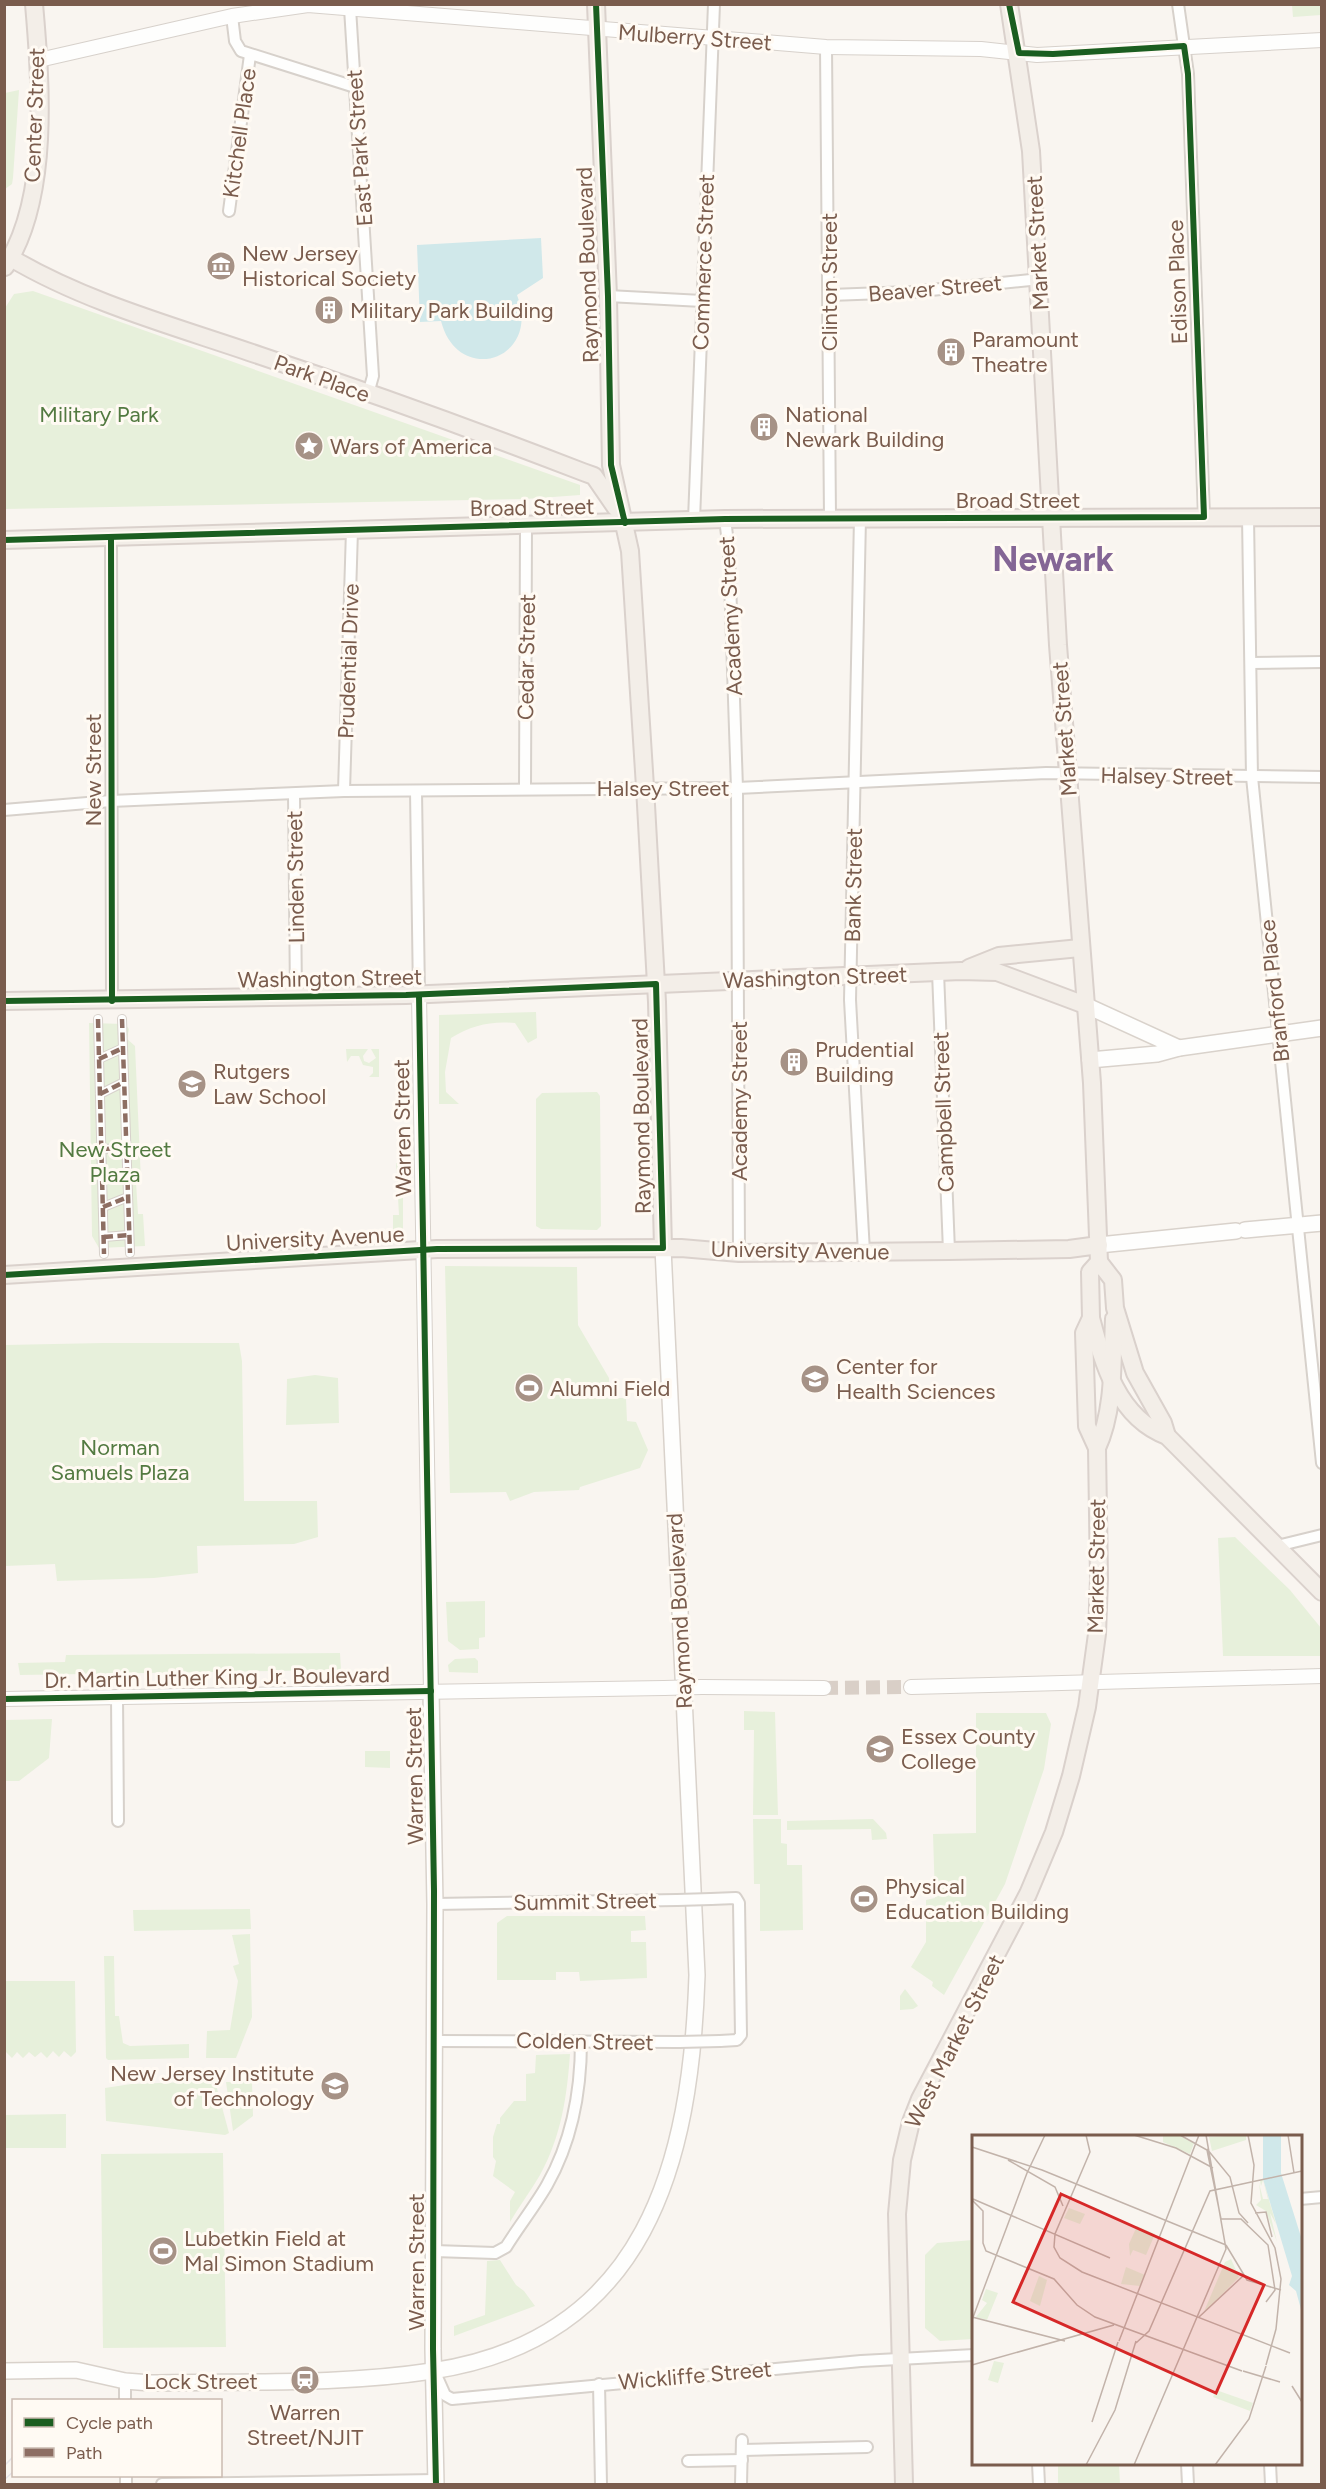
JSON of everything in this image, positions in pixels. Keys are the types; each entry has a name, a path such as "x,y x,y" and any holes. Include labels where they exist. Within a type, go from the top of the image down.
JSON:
{"main road":[{"name":"Center Street","path":"8,263 22,232 33,188 37,148 39,60 34,4"},
{"name":"Raymond Boulevard","path":"434,2371 499,2354 528,2342 571,2317 602,2290 625,2261 653,2211 671,2165 685,2109 695,2024 696,1920 674,1509 663,1248 656,984 630,551 611,465 608,296 596,4"},
{"name":"Market Street","path":"1010,4 1019,53 1031,151 1040,279 1050,518 1090,1060 1099,1253 1090,1272 1091,1318 1084,1333 1087,1426 1097,1448"},
{"name":"Park Place","path":"8,263 77,290 594,476 609,494 625,523"},
{"name":"Broad Street","path":"4,540 725,519 1322,517"},
{"path":"961,971 999,956 1080,948"},
{"name":"Washington Street","path":"4,1001 419,995 961,971 997,972 1085,1005 1179,1047"},
{"path":"1090,1060 1157,1054 1179,1047 1322,1028"},
{"name":"University Avenue","path":"4,1275 421,1250 663,1248 739,1252 1069,1249 1099,1253 1240,1230 1322,1223"},
{"path":"1099,1253 1113,1280 1115,1308 1135,1373 1163,1423 1167,1436"},
{"name":"Market Street","path":"1090,1684 1099,1598 1097,1448 1104,1431 1111,1380 1115,1308"},
{"path":"1091,1318 1111,1380 1125,1404 1150,1430 1167,1436 1322,1592"},
{"name":"West Market Street","path":"904,2484 897,2214 900,2174 907,2134 920,2099 1019,1913 1044,1856 1071,1776 1090,1684"},
{"name":"Warren Street","path":"431,1691 435,1904 434,2371 436,2482"},
{"name":"Lock Street","path":"4,2371 76,2370 125,2381 309,2380 434,2371"}],"street":[{"name":"Commerce Street","path":"694,520 714,4"},
{"name":"Edison Place","path":"1178,4 1188,74 1204,517"},
{"name":"Mulberry Street","path":"39,60 232,16 308,5 826,47 981,48 1019,53 1053,54 1322,40"},
{"name":"East Park Street","path":"350,8 374,376 368,394"},
{"name":"Kitchell Place","path":"232,16 236,45 250,55 355,87"},
{"name":"Clinton Street","path":"826,47 830,295 830,518"},
{"name":"Kitchell Place","path":"229,211 250,55"},
{"name":"Beaver Street","path":"830,295 911,292 1040,279"},
{"path":"608,296 702,301"},
{"name":"Branford Place","path":"1248,517 1252,777 1322,1463"},
{"name":"Bank Street","path":"860,518 851,977 864,1251"},
{"name":"Academy Street","path":"725,519 729,551 737,788 739,1252"},
{"name":"Cedar Street","path":"525,789 526,526"},
{"name":"Prudential Drive","path":"344,791 352,530"},
{"name":"New Street","path":"111,538 112,1001"},
{"path":"1251,663 1322,662"},
{"name":"Halsey Street","path":"4,810 111,801 344,791 737,788 1068,774 1322,777"},
{"name":"Warren Street","path":"416,791 421,1250 431,1691"},
{"name":"Linden Street","path":"294,794 296,997"},
{"name":"Campbell Street","path":"938,972 949,1251"},
{"path":"98,1019 104,1254"},
{"path":"122,1019 130,1253"},
{"path":"99,1059 123,1048"},
{"path":"100,1094 124,1082"},
{"path":"102,1149 126,1148"},
{"path":"103,1207 128,1197"},
{"path":"104,1236 129,1235"},
{"path":"1309,1342 1322,1341"},
{"path":"1277,1546 1322,1535"},
{"path":"911,1687 1322,1676"},
{"name":"Dr. Martin Luther King Jr. Boulevard","path":"4,1699 702,1687 824,1688"},
{"path":"117,1696 118,1821"},
{"name":"Summit Street","path":"435,1904 736,1898 739,1903 741,2014 741,2035 737,2040"},
{"name":"Colden Street","path":"434,2041 679,2042 737,2040"},
{"path":"434,2251 495,2253 506,2247 548,2183 565,2144 577,2100 581,2041"},
{"path":"1302,2199 1322,2198"},
{"name":"Wickliffe Street","path":"434,2371 445,2396 452,2399 599,2384 972,2355"},
{"path":"125,2381 125,2399"},
{"path":"599,2384 601,2484"},
{"path":"687,2461 742,2450 867,2447"},
{"path":"741,2484 742,2450"},
{"path":"1038,2465 1039,2484"},
{"path":"1186,2465 1188,2484"},
{"path":"1270,2465 1271,2484"},
{"path":"162,2484 436,2482"}],"green space":[{"path":"1292,5 1321,5 1321,15 1293,17"},
{"path":"19,90 13,178 12,184 5,189 5,93"},
{"name":"Military Park","path":"33,291 580,485 580,495 526,499 5,509 5,308 14,294"},
{"path":"536,1012 537,1038 528,1043 515,1023 482,1025 451,1038 445,1072 446,1092 459,1104 439,1104 439,1015"},
{"name":"New Street Plaza","path":"89,1023 125,1024 129,1029 127,1039 135,1046 141,1181 136,1182 138,1214 143,1214 145,1246 99,1248 92,1236"},
{"path":"346,1049 368,1049 363,1056 364,1061 369,1063 376,1058 371,1049 379,1049 379,1077 369,1077 373,1073 373,1067 363,1065 359,1056 351,1056 347,1062"},
{"path":"597,1092 600,1096 601,1226 597,1230 541,1229 536,1226 536,1099 542,1093"},
{"path":"396,1163 403,1163 403,1230 393,1233 393,1215 399,1215"},
{"name":"Alumni Field","path":"445,1266 577,1267 578,1325 609,1378 610,1398 626,1398 627,1421 636,1422 648,1450 640,1468 580,1487 579,1490 534,1492 510,1501 506,1492 450,1493"},
{"name":"Norman Samuels Plaza","path":"239,1343 242,1361 244,1501 317,1501 318,1537 294,1544 197,1546 198,1573 154,1578 57,1581 55,1564 5,1566 5,1345"},
{"path":"315,1375 338,1378 339,1423 286,1425 287,1379"},
{"path":"1235,1537 1290,1590 1321,1628 1321,1656 1223,1656 1218,1538"},
{"path":"485,1601 485,1637 479,1638 479,1649 460,1650 448,1641 446,1602"},
{"path":"340,1653 341,1670 20,1675 18,1663 65,1662 66,1655"},
{"path":"475,1658 478,1661 478,1673 449,1672 448,1665 455,1659"},
{"path":"744,1711 775,1712 778,1815 753,1815 754,1730 744,1730"},
{"path":"976,1713 1046,1713 1051,1724 1044,1769 1005,1884 944,1995 932,1986 933,1982 911,1967 926,1942 926,1900 935,1898 933,1834 976,1833"},
{"path":"52,1719 49,1758 19,1781 5,1781 5,1720"},
{"path":"365,1751 390,1751 390,1768 365,1767"},
{"path":"753,1819 781,1819 781,1843 787,1844 787,1865 802,1865 803,1930 760,1931 760,1884 754,1884"},
{"path":"873,1819 886,1833 887,1839 872,1840 871,1829 787,1830 787,1821"},
{"path":"250,1909 251,1929 134,1931 133,1910"},
{"path":"507,1916 645,1916 646,1930 631,1931 631,1942 646,1942 647,1978 580,1981 579,1972 556,1972 556,1980 497,1980 497,1923"},
{"path":"250,1934 252,2017 236,2058 206,2058 207,2031 230,2030 238,1981 233,1966 239,1964 232,1935"},
{"path":"104,1956 114,1956 115,2016 119,2016 123,2043 130,2046 189,2044 189,2058 108,2060 106,2058"},
{"path":"5,1981 75,1981 76,2052 71,2057 64,2051 59,2057 53,2051 47,2058 41,2052 35,2057 29,2052 23,2058 17,2052 12,2058 5,2051"},
{"path":"905,1989 918,2006 913,2009 900,2010 900,1996"},
{"path":"570,2054 565,2101 553,2146 540,2175 510,2222 510,2201 515,2192 493,2176 496,2161 493,2157 493,2137 497,2124 500,2124 500,2118 514,2101 526,2101 526,2074 535,2073 536,2055"},
{"path":"215,2081 229,2133 225,2135 106,2121 105,2088 131,2084"},
{"path":"226,2082 252,2082 253,2116 233,2131"},
{"path":"66,2114 66,2148 5,2148 5,2115"},
{"name":"Lubetkin Field at Mal Simon Stadium","path":"223,2153 226,2347 103,2348 101,2154"},
{"path":"972,2240 972,2339 940,2341 925,2328 925,2255 937,2243"},
{"path":"500,2260 516,2285 524,2291 535,2306 454,2336 454,2326 485,2315 487,2261"},
{"path":"1058,2465 1119,2465 1120,2484 1058,2484"}],"water":[{"path":"541,238 543,278 517,295 522,317 518,336 508,349 495,357 479,359 464,354 450,341 441,321 420,322 417,245"}],"tunnel":[{"path":"824,1688 911,1687"}],"tram line":[{"path":"4,2466 12,2458"},
{"path":"4,2480 12,2473"}],"marked path":[{"path":"98,1019 104,1254"},
{"path":"122,1019 130,1253"},
{"path":"99,1059 123,1048"},
{"path":"100,1094 124,1082"},
{"path":"102,1149 126,1148"},
{"path":"103,1207 128,1197"},
{"path":"104,1237 129,1235"}],"cycle path":[{"path":"596,4 608,296 611,465 625,523"},
{"path":"4,540 725,519 1204,517 1188,74 1184,46 1053,54 1019,53 1009,4"},
{"path":"111,538 112,1001"},
{"path":"4,1001 406,995 656,984 663,1248 437,1249 4,1275"},
{"path":"419,995 434,1891 433,2349 436,2484"},
{"path":"4,1699 431,1691"}],"place":[{"name":"New Jersey Historical Society","path":"221,266"},
{"name":"Military Park Building","path":"329,310"},
{"name":"Paramount Theatre","path":"951,352"},
{"name":"National Newark Building","path":"764,427"},
{"name":"Wars of America","path":"309,446"},
{"name":"Prudential Building","path":"794,1062"},
{"name":"Rutgers Law School","path":"192,1084"},
{"name":"Center for Health Sciences","path":"815,1379"},
{"name":"Alumni Field","path":"529,1388"},
{"name":"Essex County College","path":"880,1749"},
{"name":"Physical Education Building","path":"864,1899"},
{"name":"New Jersey Institute of Technology","path":"335,2086"},
{"name":"Lubetkin Field at Mal Simon Stadium","path":"163,2251"},
{"name":"Warren Street/NJIT","path":"305,2380"}],"district":[{"name":"Newark","path":"1053,559"}]}
